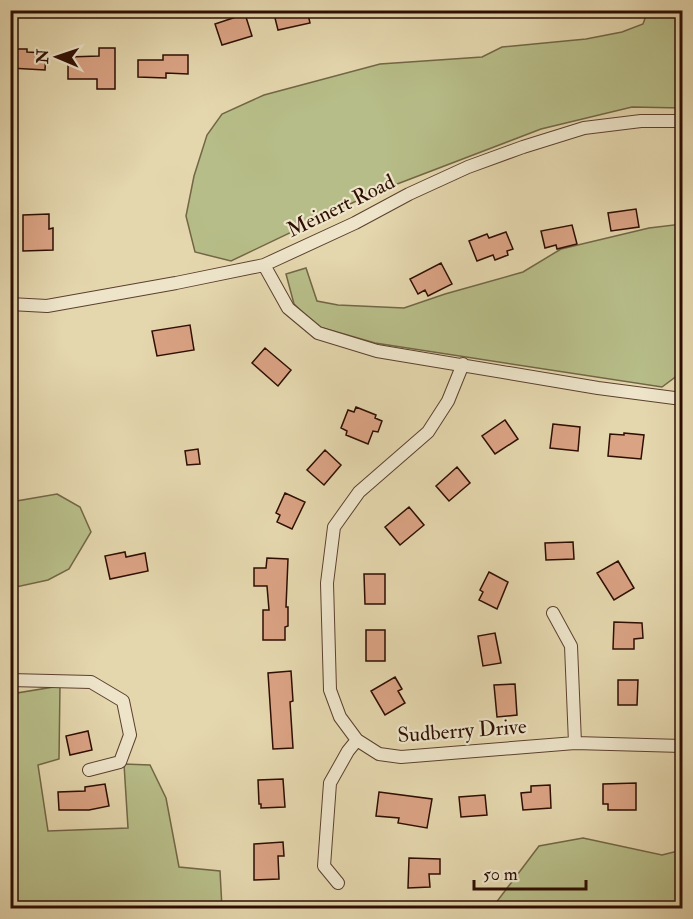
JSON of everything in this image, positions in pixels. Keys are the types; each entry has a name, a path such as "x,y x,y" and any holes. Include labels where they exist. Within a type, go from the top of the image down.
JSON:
{"street":[{"name":"Meinert Road","path":"10,304 47,306 264,265 468,167 523,147 584,128 641,121 682,121"},
{"path":"264,265 288,308 318,333 377,351 598,388 682,399"},
{"name":"Sudberry Drive","path":"463,364 448,400 428,432 359,492 334,527 327,583 330,690 340,717 357,740 379,754 400,757 575,743 682,746"},
{"path":"553,613 571,646 575,743"},
{"path":"10,680 91,682 123,701 130,735 120,762 89,770"},
{"path":"338,883 324,866 330,783 357,740"}],"green space":[{"path":"648,10 682,11 682,108 632,107 541,129 371,194 231,261 195,252 186,216 194,176 207,135 222,114 264,95 380,64 482,57 502,47 586,39 622,32 643,24"},
{"path":"682,224 682,372 662,387 375,343 316,326 294,304 286,274 306,268 317,301 338,305 404,308 523,272 561,249 649,228"},
{"path":"57,494 80,507 91,532 69,569 48,580 11,588 11,502"},
{"path":"60,686 59,759 38,765 48,831 128,828 124,764 150,765 166,798 179,867 220,871 222,908 11,908 11,694"},
{"path":"583,838 662,855 682,850 682,908 492,908 539,846"}],"building":[{"path":"273,10 307,10 310,23 278,30"},
{"path":"245,14 252,36 222,45 215,24"},
{"path":"99,48 115,48 115,89 97,89 97,79 68,79 68,57 99,56"},
{"path":"10,49 27,49 27,52 46,53 45,70 10,68"},
{"path":"163,55 188,55 188,74 166,73 166,78 138,77 138,60 163,60"},
{"path":"636,209 639,227 611,231 608,213"},
{"path":"49,214 49,229 53,228 53,250 23,251 23,215"},
{"path":"572,225 577,244 557,249 556,245 545,248 541,231"},
{"path":"506,232 513,249 507,251 508,255 495,260 493,255 477,261 469,241 487,234 489,238"},
{"path":"441,263 452,284 428,296 425,290 418,294 410,279"},
{"path":"190,325 194,350 157,356 152,331"},
{"path":"265,348 291,370 278,386 252,363"},
{"path":"356,407 376,415 375,418 382,421 378,432 373,431 368,444 346,435 347,431 341,428 348,410 354,412"},
{"path":"505,420 518,439 495,454 482,436"},
{"path":"553,424 580,427 578,451 550,448"},
{"path":"624,433 644,435 641,459 608,456 610,434 624,435"},
{"path":"198,449 200,464 187,465 185,451"},
{"path":"325,450 341,465 324,485 307,470"},
{"path":"457,467 470,483 449,501 436,486"},
{"path":"285,493 305,502 292,529 277,522 280,515 276,513"},
{"path":"409,507 424,525 400,545 385,527"},
{"path":"573,542 574,559 546,560 545,543"},
{"path":"125,552 126,557 145,553 148,571 110,579 105,556"},
{"path":"267,558 288,559 286,607 288,607 288,626 285,627 285,640 263,640 263,610 269,610 267,586 254,586 254,568 266,568"},
{"path":"618,561 634,588 614,600 597,573"},
{"path":"489,572 508,582 497,609 479,600 483,592 480,590"},
{"path":"364,574 385,574 385,604 365,604"},
{"path":"614,622 642,623 643,638 634,639 634,649 613,649"},
{"path":"366,630 385,630 385,661 366,661"},
{"path":"495,633 501,663 483,666 478,636"},
{"path":"291,671 293,701 290,702 293,748 273,749 268,673"},
{"path":"395,677 402,689 398,691 405,703 385,715 371,691"},
{"path":"618,680 638,680 637,705 618,705"},
{"path":"515,684 517,715 497,717 494,685"},
{"path":"88,731 92,750 70,755 66,736"},
{"path":"283,779 285,807 261,808 258,780"},
{"path":"636,783 636,810 608,810 608,804 603,804 603,784"},
{"path":"105,784 109,806 89,810 59,810 58,792 85,791 85,787"},
{"path":"550,785 551,808 523,810 521,793 531,792 531,786"},
{"path":"379,792 432,799 427,828 398,823 399,818 376,816"},
{"path":"485,795 487,815 461,817 459,797"},
{"path":"283,842 284,856 278,856 279,879 254,880 254,844"},
{"path":"409,858 440,859 440,874 429,874 430,887 408,888"}]}
